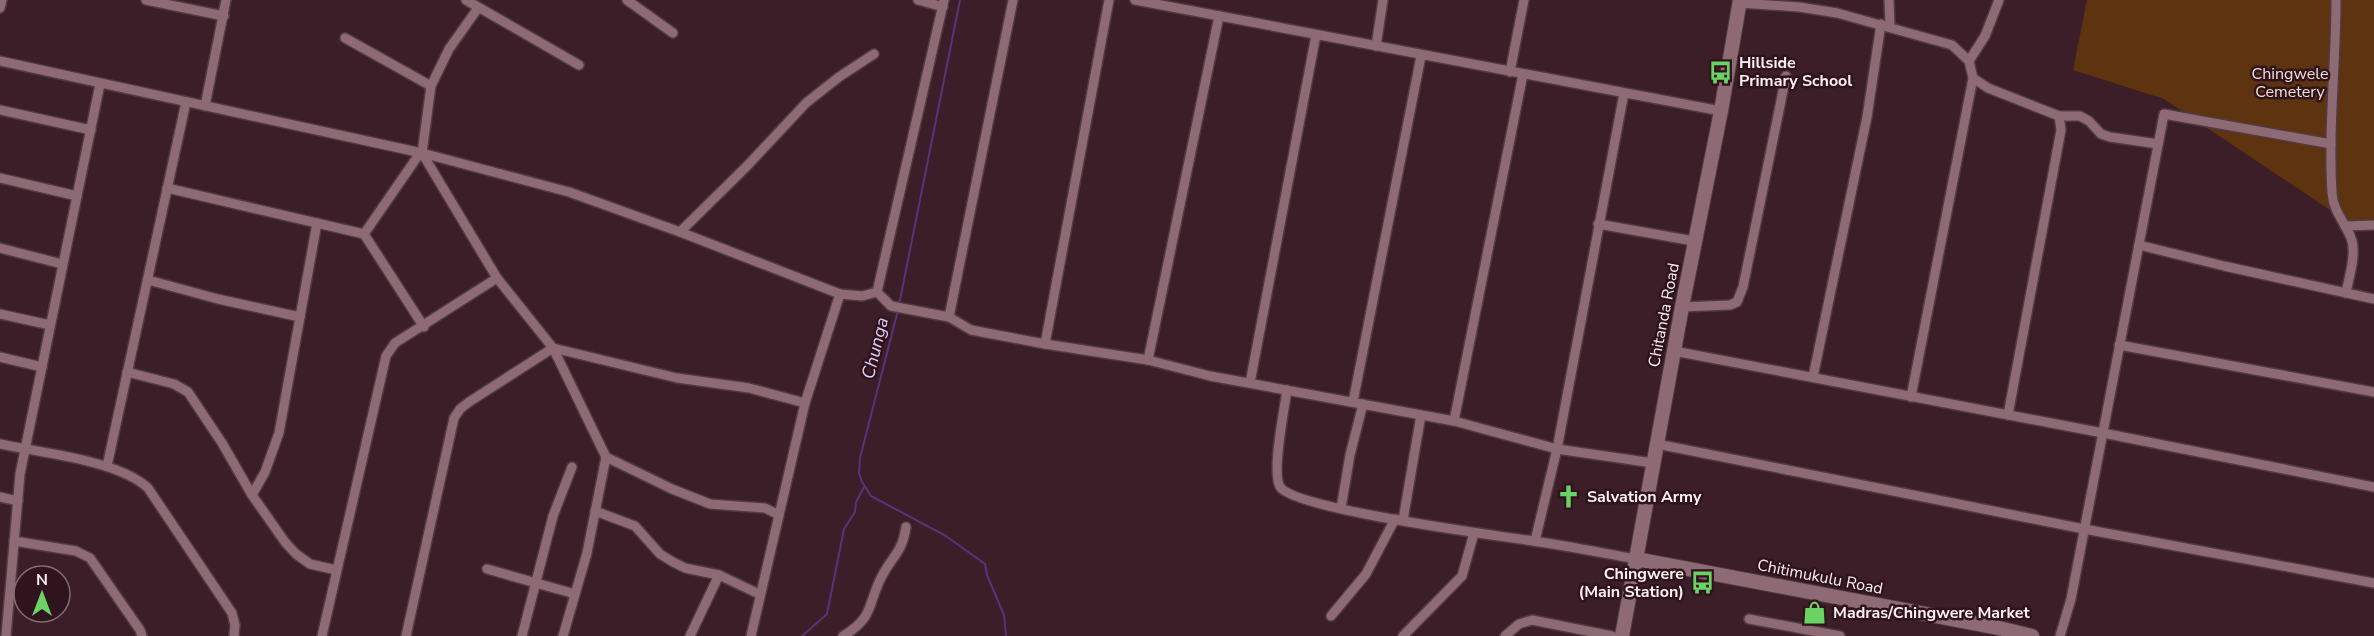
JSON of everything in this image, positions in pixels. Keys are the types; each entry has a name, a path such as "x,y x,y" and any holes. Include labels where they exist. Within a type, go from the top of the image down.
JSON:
{"street":[{"path":"0,8 2,0"},
{"path":"146,0 224,16"},
{"path":"205,106 226,0"},
{"path":"466,0 579,65"},
{"path":"627,0 674,33"},
{"path":"877,292 943,4 918,0"},
{"path":"949,317 1013,0"},
{"path":"1045,344 1109,0"},
{"path":"1135,0 1176,4 1219,16 1421,56 1721,111"},
{"path":"1376,46 1383,0"},
{"path":"1509,72 1524,0"},
{"path":"1813,377 1889,0"},
{"path":"1968,61 1985,36 1999,0"},
{"path":"2336,0 2331,144 2334,205 2353,240 2346,293"},
{"path":"1739,2 1799,7 1885,25 1952,45 1968,61 1974,78 1911,397"},
{"name":"Chitanda Road","path":"1622,636 1694,242 1721,111 1739,2"},
{"path":"364,234 421,153 431,86 449,49 478,8"},
{"path":"1149,360 1219,16"},
{"path":"1250,383 1316,35"},
{"path":"345,38 431,86"},
{"path":"680,231 747,166 806,103 839,77 874,54"},
{"path":"1353,402 1421,56"},
{"path":"0,61 421,153 569,192 680,231 840,294 862,296 877,292"},
{"path":"1454,421 1523,74"},
{"path":"1682,307 1730,305 1737,302 1748,265 1786,76"},
{"path":"1974,78 1988,88 2059,116 2080,116 2089,121 2101,134 2158,144"},
{"path":"6,636 24,449 100,84"},
{"path":"1535,541 1557,449 1624,93"},
{"path":"107,466 186,102"},
{"path":"0,110 91,130"},
{"path":"2061,636 2103,433 2164,114 2331,144"},
{"path":"2008,415 2061,130 2059,116"},
{"path":"421,153 497,278 553,348 606,457 587,553 562,636"},
{"path":"0,178 77,196"},
{"path":"167,188 364,234 424,327"},
{"path":"252,495 265,472 279,433 317,223"},
{"path":"1598,224 1694,242"},
{"path":"2345,226 2374,225"},
{"path":"2139,245 2374,299"},
{"path":"0,248 62,264"},
{"path":"322,636 386,356 395,343 424,327 497,278"},
{"path":"148,279 218,299 300,317"},
{"path":"877,292 891,306 949,317 971,330 1149,360 1210,376 1454,421 1557,449 1653,463"},
{"path":"751,636 759,594 806,404 840,294"},
{"path":"0,314 50,325"},
{"path":"2120,345 2374,392"},
{"path":"406,636 454,418 460,409 553,348 677,378 749,388 806,404"},
{"path":"1674,351 2374,487"},
{"path":"0,357 42,367"},
{"path":"127,372 174,384 188,392 222,443 252,495 296,554 310,564 336,570"},
{"path":"1287,390 1277,478 1279,486 1287,492 1311,502 1399,520 1636,559"},
{"path":"1341,508 1350,455 1363,404"},
{"path":"1331,616 1366,574 1399,520 1421,415"},
{"path":"0,444 107,466 133,476 148,488 232,613 236,625 234,636"},
{"path":"1657,444 2084,529 2374,583"},
{"path":"606,457 672,489 710,504 765,508 779,514"},
{"path":"522,636 556,508 572,466"},
{"path":"0,497 18,501"},
{"path":"595,511 635,526 660,554 685,568 719,575 759,594"},
{"path":"843,636 863,622 882,576 903,544 906,526"},
{"path":"1403,636 1462,576 1474,533"},
{"path":"14,541 76,551 90,558 142,636"},
{"name":"Chitimukulu Road","path":"1636,559 1998,632 2032,636"},
{"path":"487,569 575,594"},
{"path":"690,636 719,575"},
{"path":"0,584 10,586"},
{"path":"1749,619 1840,636"},
{"path":"1506,636 1519,624 1532,620 1612,636"}],"green space":[{"name":"Chingwele Cemetery","path":"2087,0 2374,0 2374,221 2348,222 2164,99 2073,70"}],"waterway":[{"name":"Chunga","path":"899,305 960,0"},
{"name":"Chunga","path":"898,310 860,458 859,473 871,496 946,536 985,564 987,575 1004,615 1006,636"},
{"path":"802,636 827,614 844,529 855,512 856,502 864,487"}],"place":[{"name":"Hillside Primary School","path":"1721,72"},
{"name":"Salvation Army","path":"1569,497"},
{"name":"Chingwere (Main Station)","path":"1702,583"},
{"name":"Madras/Chingwere Market","path":"1815,613"}]}
